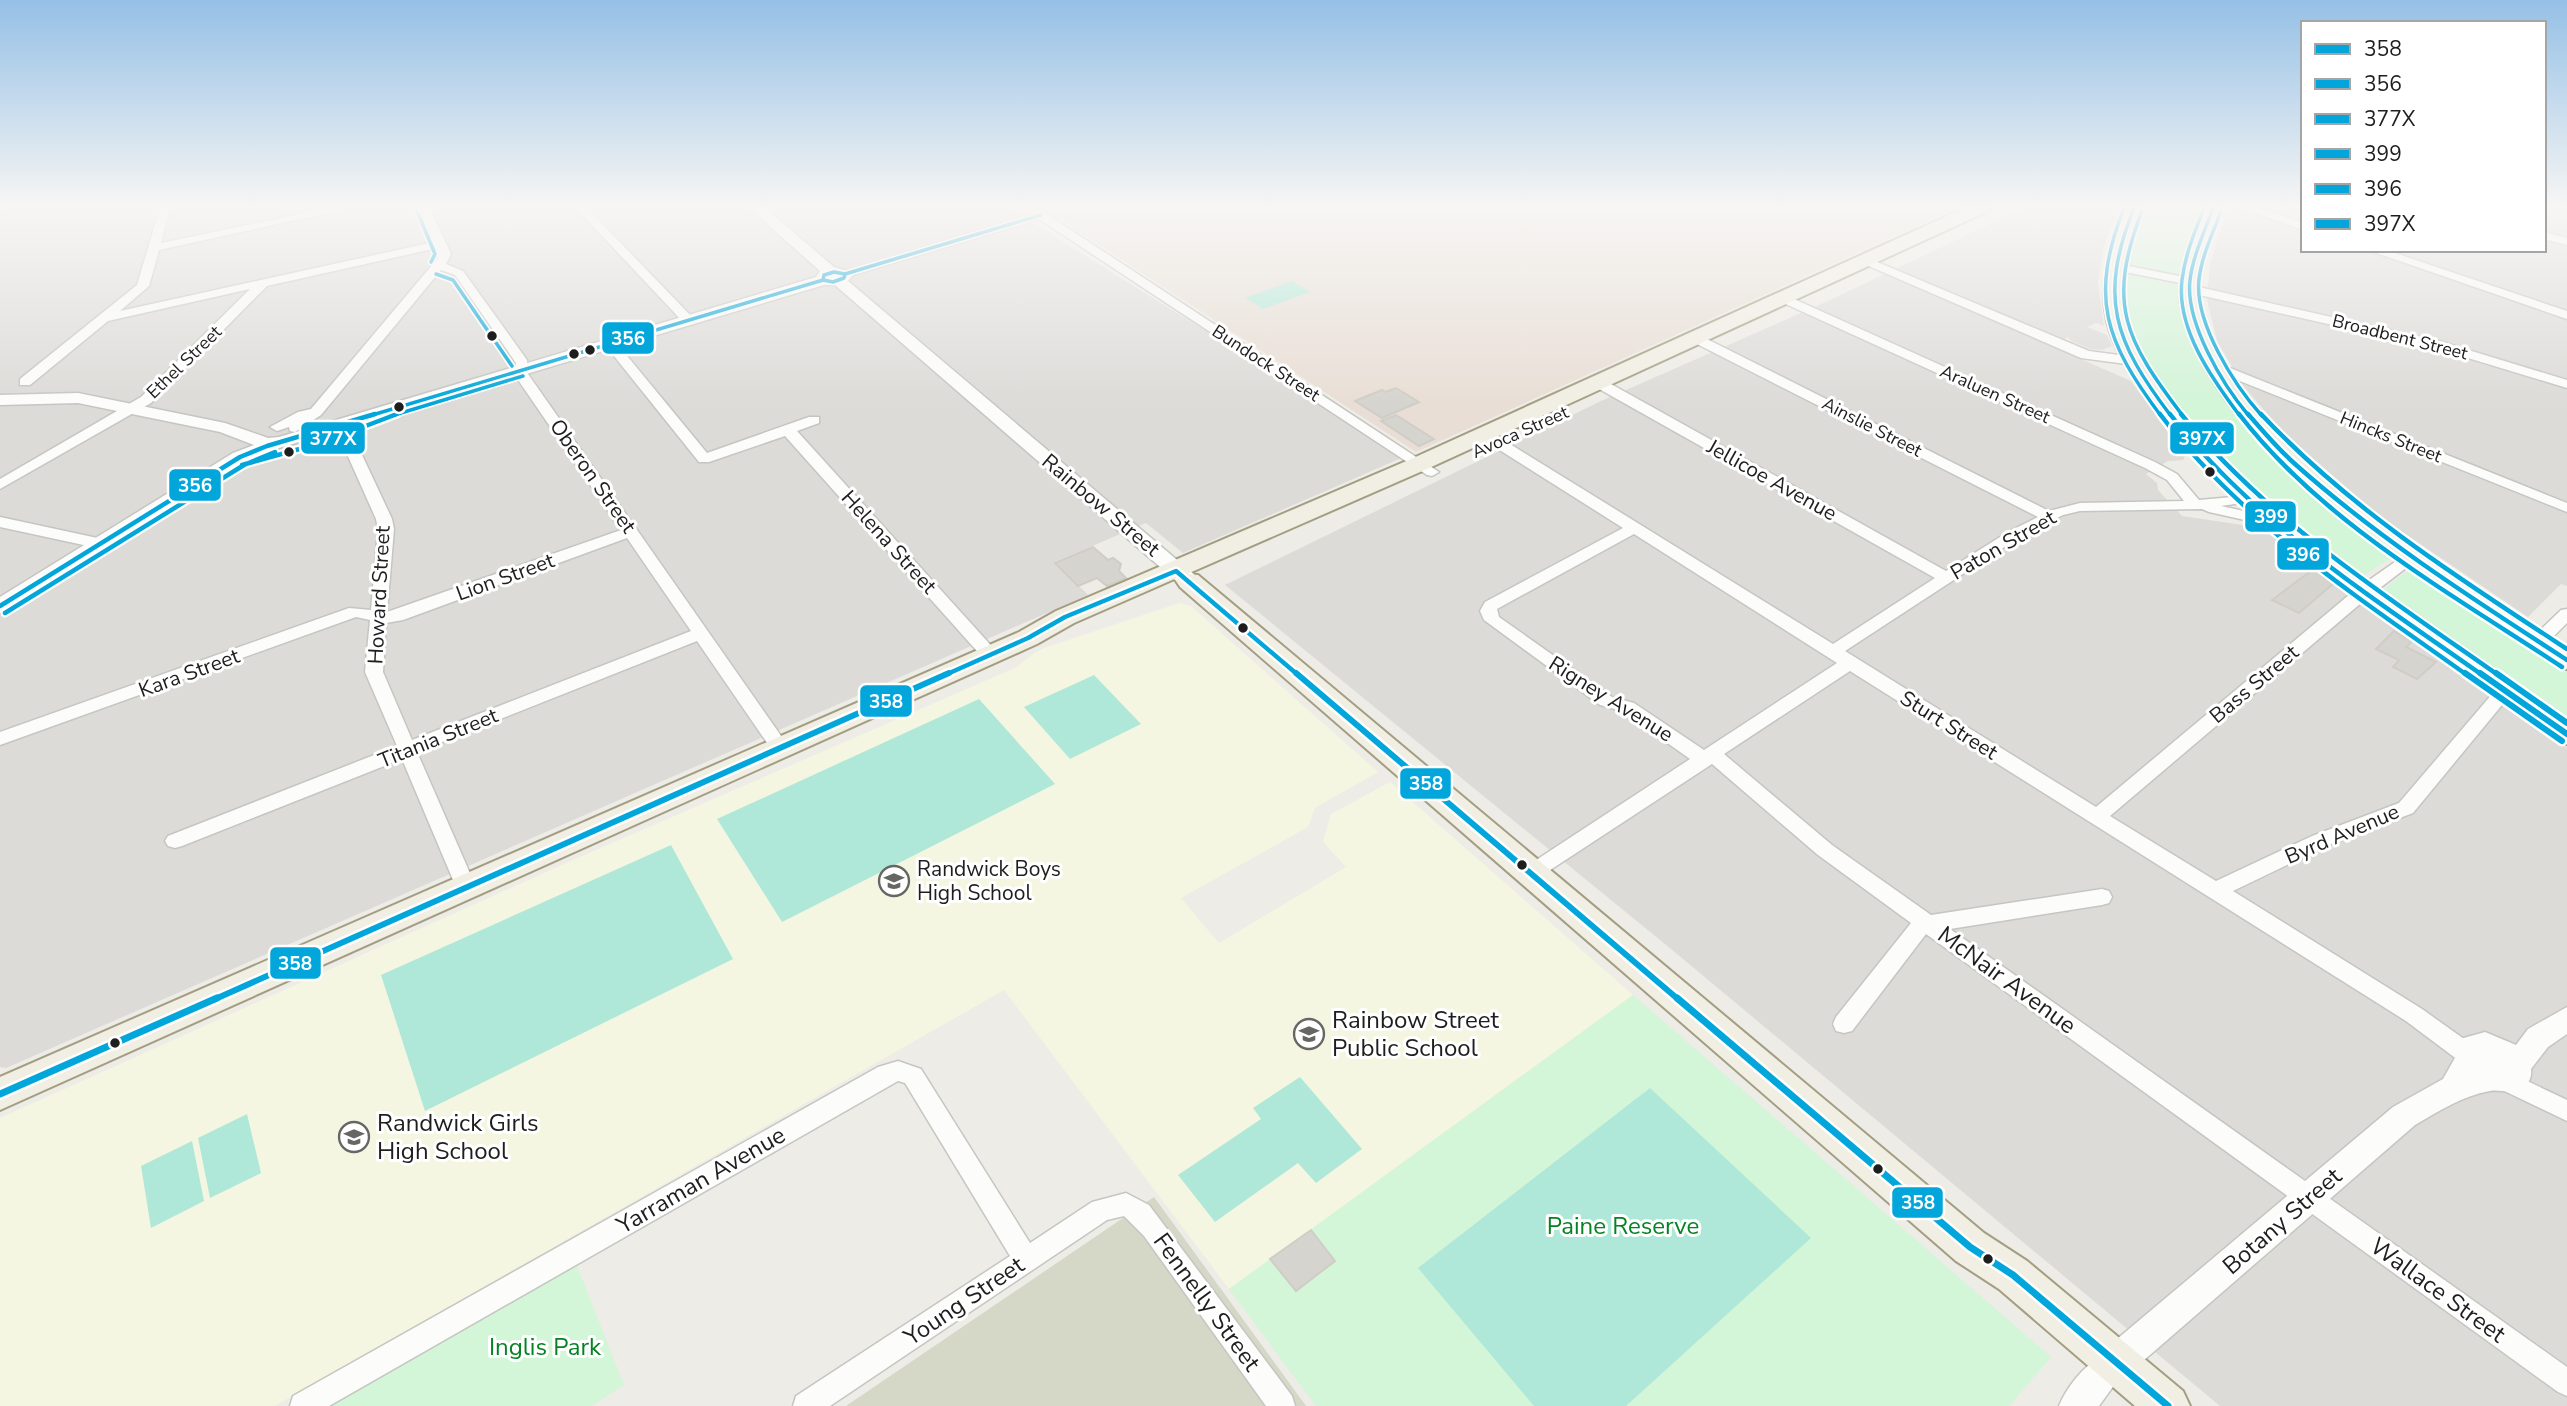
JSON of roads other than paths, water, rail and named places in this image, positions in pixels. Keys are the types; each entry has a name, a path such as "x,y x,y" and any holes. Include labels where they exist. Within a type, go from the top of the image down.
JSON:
{"main road":[{"name":"Avoca Street","path":"0,1094 1028,638 1157,596 1183,576 1851,274"},
{"path":"2114,274 2117,321 2134,361 2178,425 2276,522 2365,591 2567,734"},
{"path":"2194,274 2190,286 2195,321 2215,366 2242,406 2287,456 2350,510 2513,626 2567,660"},
{"name":"Rainbow Street","path":"1183,576 1970,1247 2004,1287 2168,1406"},
{"name":"Rainbow Street","path":"2111,1367 2144,1406"}],"street":[{"path":"25,382 144,286 147,274"},
{"path":"104,318 306,274"},
{"path":"0,606 277,434 326,400 433,274"},
{"name":"Oberon Street","path":"458,274 522,363 522,376 780,748"},
{"path":"644,274 688,320"},
{"name":"Rainbow Street","path":"830,274 1183,576"},
{"path":"0,400 78,398 225,428 277,434 341,421 844,274"},
{"name":"Bundock Street","path":"1131,274 1425,468"},
{"path":"1895,274 2086,355 2134,361"},
{"name":"Broadbent Street","path":"2140,274 2438,345 2567,384"},
{"path":"2444,274 2567,315"},
{"name":"Ethel Street","path":"0,485 133,408 164,385 263,283"},
{"name":"Araluen Street","path":"1790,301 2150,465 2172,477 2196,505"},
{"name":"Ainslie Street","path":"1702,341 2048,516"},
{"path":"610,343 704,458 814,420"},
{"name":"Hincks Street","path":"2215,366 2567,508"},
{"name":"Jellicoe Avenue","path":"1605,386 1947,578"},
{"name":"Howard Street","path":"326,400 341,421 386,529 374,672 410,750 466,887"},
{"name":"Helena Street","path":"788,430 990,655"},
{"name":"Sturt Street","path":"1491,438 2414,1015 2476,1051"},
{"name":"Paton Street","path":"1832,652 2048,516 2080,507 2196,505 2250,498"},
{"name":"Paton Street","path":"2196,505 2276,522"},
{"path":"0,522 102,544"},
{"name":"Rigney Avenue","path":"1634,528 1491,606 1488,611 1492,620 1606,701 1628,707 1708,757"},
{"name":"Lion Street","path":"378,616 397,616 632,531"},
{"name":"Bass Street","path":"2096,817 2365,591 2414,555"},
{"name":"Kara Street","path":"0,739 355,612 378,616"},
{"path":"2539,641 2567,614"},
{"name":"Titania Street","path":"175,841 702,634"},
{"path":"1531,873 1849,663"},
{"name":"Byrd Avenue","path":"2215,891 2319,841 2406,808 2505,690"},
{"name":"McNair Avenue","path":"1708,757 1825,850 2310,1197"},
{"path":"1844,1024 1917,929 1929,924 2102,897"},
{"path":"2508,1073 2538,1038 2567,1019"},
{"path":"2453,1088 2476,1051 2538,1038"},
{"path":"2476,1051 2479,1069 2508,1073 2567,1109"},
{"name":"Yarraman Avenue","path":"303,1406 886,1074 898,1071 913,1076 1026,1260"},
{"name":"Botany Street","path":"2076,1406 2111,1367 2404,1116 2453,1088 2508,1073"},
{"name":"Wallace Street","path":"2310,1197 2567,1383"},
{"name":"Young Street","path":"806,1406 1101,1210 1126,1204"},
{"name":"Fennelly Street","path":"1126,1204 1140,1213 1153,1228 1282,1406"}],"place":[{"name":"Randwick Boys High School","path":"894,881"},
{"name":"Rainbow Street Public School","path":"1309,1034"},
{"name":"Randwick Girls High School","path":"354,1137"}],"park label":[{"name":"Paine Reserve","path":"1623,1226"},
{"name":"Inglis Park","path":"545,1347"}]}
